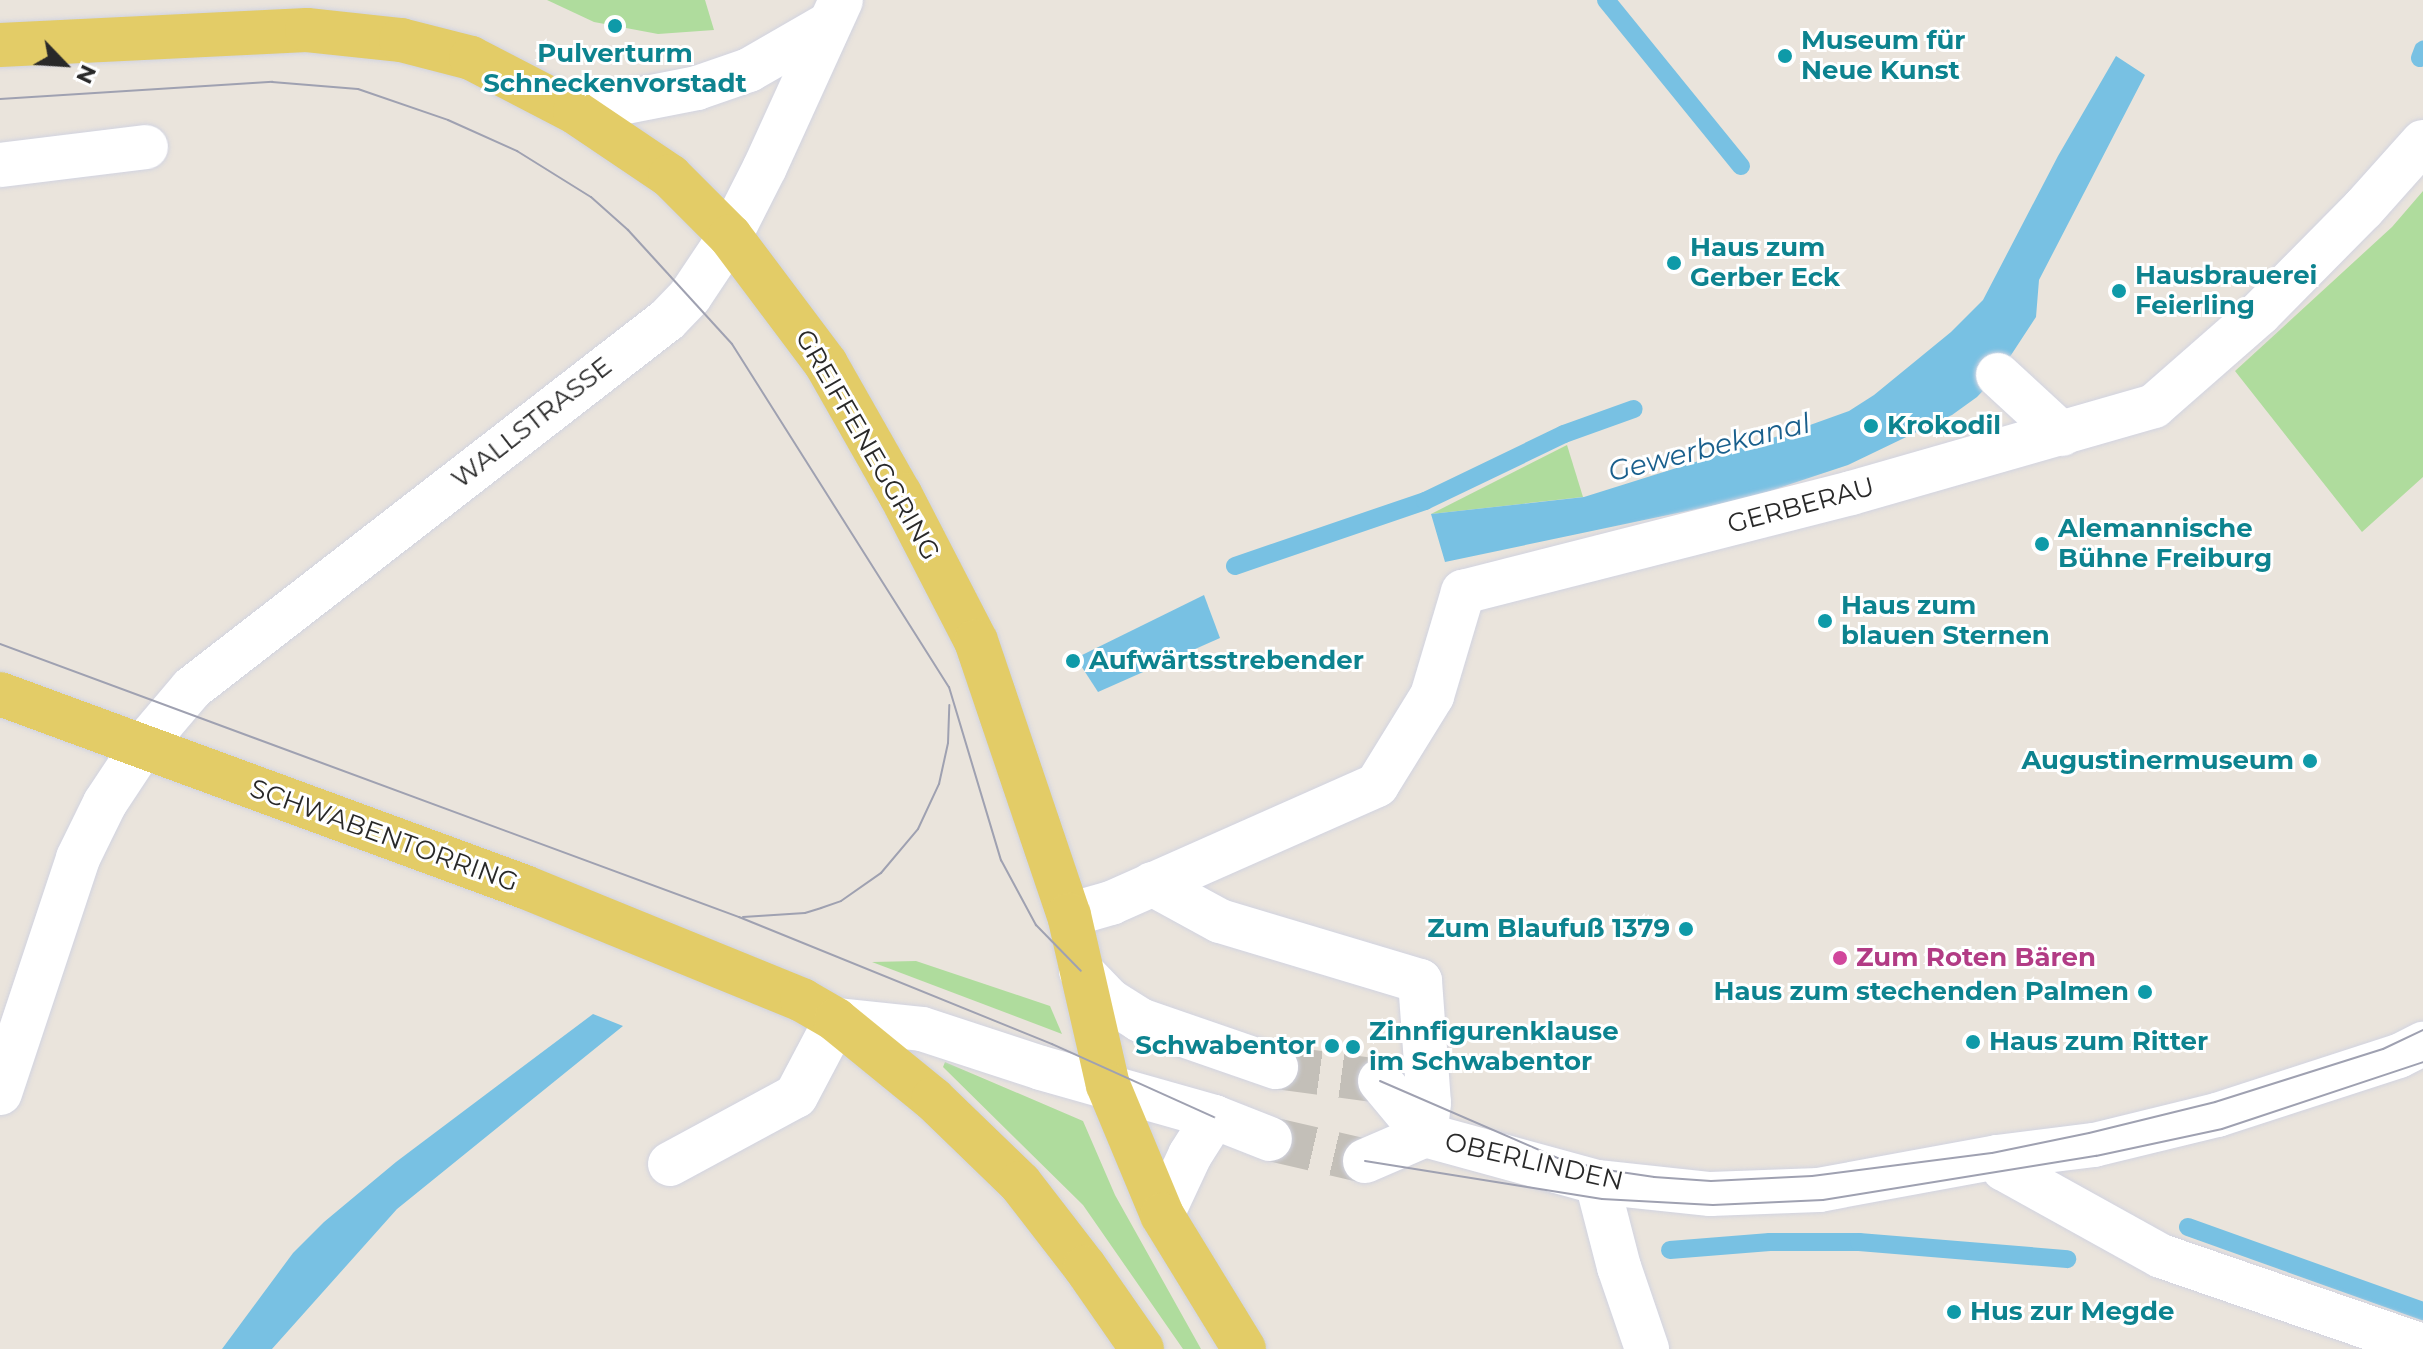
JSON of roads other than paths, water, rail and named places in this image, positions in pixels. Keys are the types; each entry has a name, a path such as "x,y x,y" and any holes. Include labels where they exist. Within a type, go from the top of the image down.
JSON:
{"main road":[{"name":"GREIFFENEGGRING","path":"0,45 307,30 401,40 471,58 575,112 670,176 730,236 826,364 900,494 976,641 1069,915 1108,1085 1162,1215 1244,1349"},
{"name":"SCHWABENTORRING","path":"0,694 525,887 766,984 836,1020 933,1099 1020,1183 1085,1267 1142,1349"}],"street":[{"name":"WALLSTRASSE","path":"575,112 697,88 749,70 835,12"},
{"name":"WALLSTRASSE","path":"0,1093 78,858 105,803 142,747 192,688 667,320 690,296 730,236 765,167 835,12"},
{"name":"GERBERAU","path":"1152,884 1377,785 1432,696 1463,592 1712,530 2154,406 2259,314 2363,209 2423,142"},
{"path":"0,165 146,147"},
{"path":"1998,375 2062,434"},
{"path":"1069,915 1111,903 1152,884 1220,921 1420,981 1429,1103 1425,1135 1365,1161"},
{"path":"1081,971 1110,1001 1140,1020 1276,1067"},
{"path":"670,1164 796,1096 836,1020 922,1029 1041,1068 1214,1117 1270,1139"},
{"name":"OBERLINDEN","path":"1380,1081 1425,1135 1597,1182 1710,1194 1819,1190 1997,1157 2094,1145 2217,1115 2399,1056 2423,1044"},
{"path":"1162,1215 1190,1155 1214,1117"},
{"path":"1997,1157 2004,1169 2161,1256 2423,1346"},
{"path":"1597,1182 1619,1267 1647,1349"}],"water":[{"path":"2116,56 2145,75 2039,280 2036,317 1998,375 1977,397 1952,415 1848,465 1749,498 1445,562 1431,514 1584,497 1785,434 1849,411 1874,395 1951,332 1983,300 2058,156"},
{"path":"1204,595 1220,638 1098,692 1076,658"},
{"path":"593,1014 623,1026 397,1209 272,1349 222,1349 293,1253 324,1222 396,1162"}],"waterway":[{"path":"1606,0 1741,166"},
{"path":"2420,58 2423,50"},
{"path":"1235,566 1425,501 1564,434 1634,409"},
{"path":"2188,1227 2423,1311"},
{"path":"1670,1250 1770,1242 1859,1242 2067,1259"}],"tunnel":[{"path":"1276,1067 1380,1081"},
{"path":"1270,1139 1365,1161"}],"tram line":[{"path":"0,99 272,82 358,89 448,120 517,151 591,197 628,230 732,344 949,687 1001,860 1036,925 1081,971"},
{"path":"0,644 739,917 1052,1044 1214,1117"},
{"path":"743,917 805,913 821,908 841,901 881,873 918,829 939,784 948,743 949,705"},
{"path":"1380,1081 1558,1158 1600,1169 1711,1181 1812,1176 1992,1153 2089,1133 2215,1102 2383,1049 2423,1030"},
{"path":"1365,1161 1602,1199 1713,1205 1823,1200 2096,1156 2222,1129 2423,1062"}],"place":[{"name":"Pulverturm Schneckenvorstadt","path":"615,26"},
{"name":"Museum für Neue Kunst","path":"1785,56"},
{"name":"Haus zum Gerber Eck","path":"1674,263"},
{"name":"Hausbrauerei Feierling","path":"2119,291"},
{"name":"Krokodil","path":"1871,426"},
{"name":"Alemannische Bühne Freiburg","path":"2042,544"},
{"name":"Haus zum blauen Sternen","path":"1825,621"},
{"name":"Aufwärtsstrebender","path":"1073,661"},
{"name":"Augustinermuseum","path":"2310,761"},
{"name":"Zum Blaufuß 1379","path":"1686,929"},
{"name":"Zum Roten Bären","path":"1840,958"},
{"name":"Haus zum stechenden Palmen","path":"2145,992"},
{"name":"Haus zum Ritter","path":"1973,1042"},
{"name":"Schwabentor","path":"1332,1046"},
{"name":"Zinnfigurenklause im Schwabentor","path":"1353,1047"},
{"name":"Hus zur Megde","path":"1954,1312"}],"water label":[{"name":"Gewerbekanal","path":"1709,447"}]}
